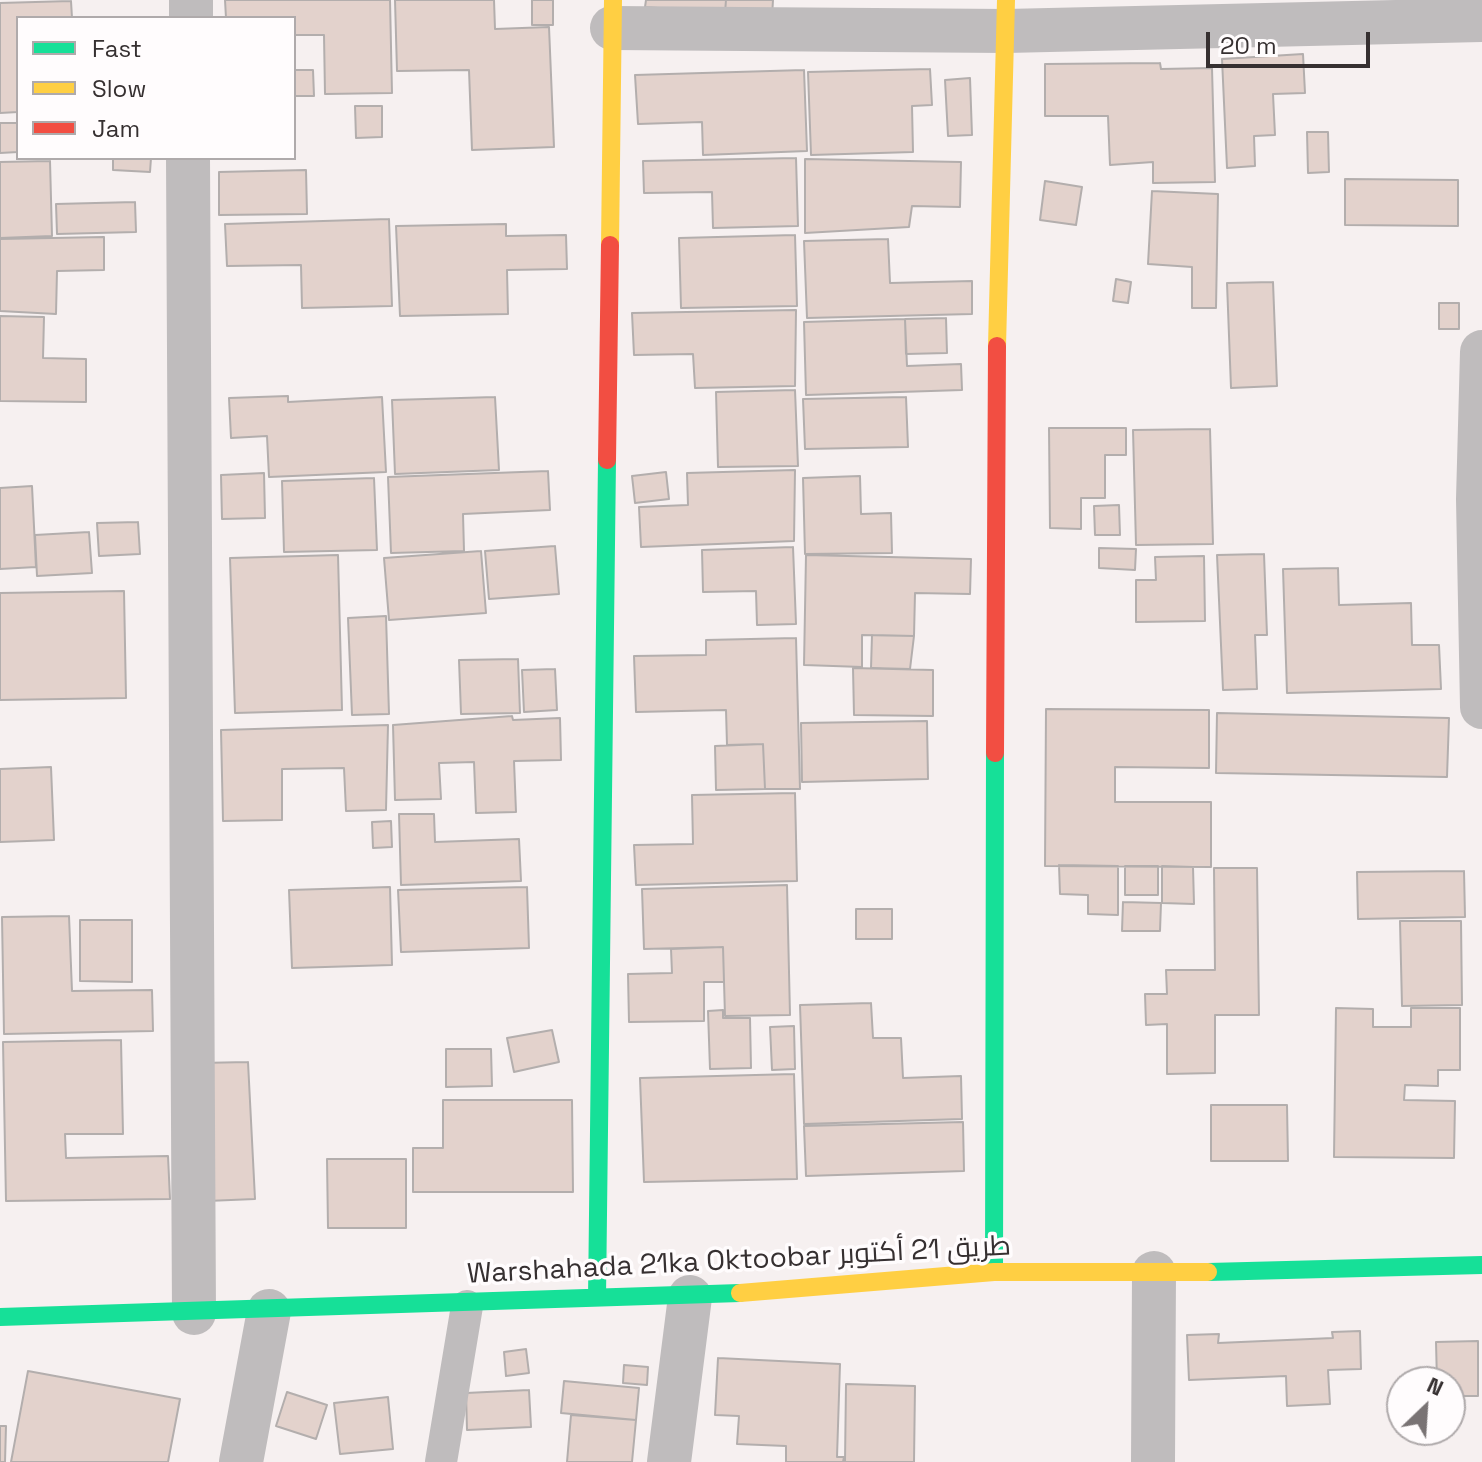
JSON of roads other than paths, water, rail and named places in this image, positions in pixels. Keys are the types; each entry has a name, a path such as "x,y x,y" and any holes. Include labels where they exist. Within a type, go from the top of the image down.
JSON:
{"street":[{"path":"597,1297 613,14 1482,20"},
{"path":"994,1272 996,404 1006,16"},
{"path":"188,160 194,1313"},
{"path":"1482,352 1482,707"},
{"name":"Warshahada 21ka Oktoobar طريق 21 أكتوبر","path":"0,1317 467,1306 597,1297 690,1297 994,1272 1154,1273 1482,1265"},
{"path":"1153,1462 1154,1273"},
{"path":"669,1462 690,1297"},
{"path":"241,1462 269,1311"}],"lane":[{"path":"441,1462 467,1306"}]}
